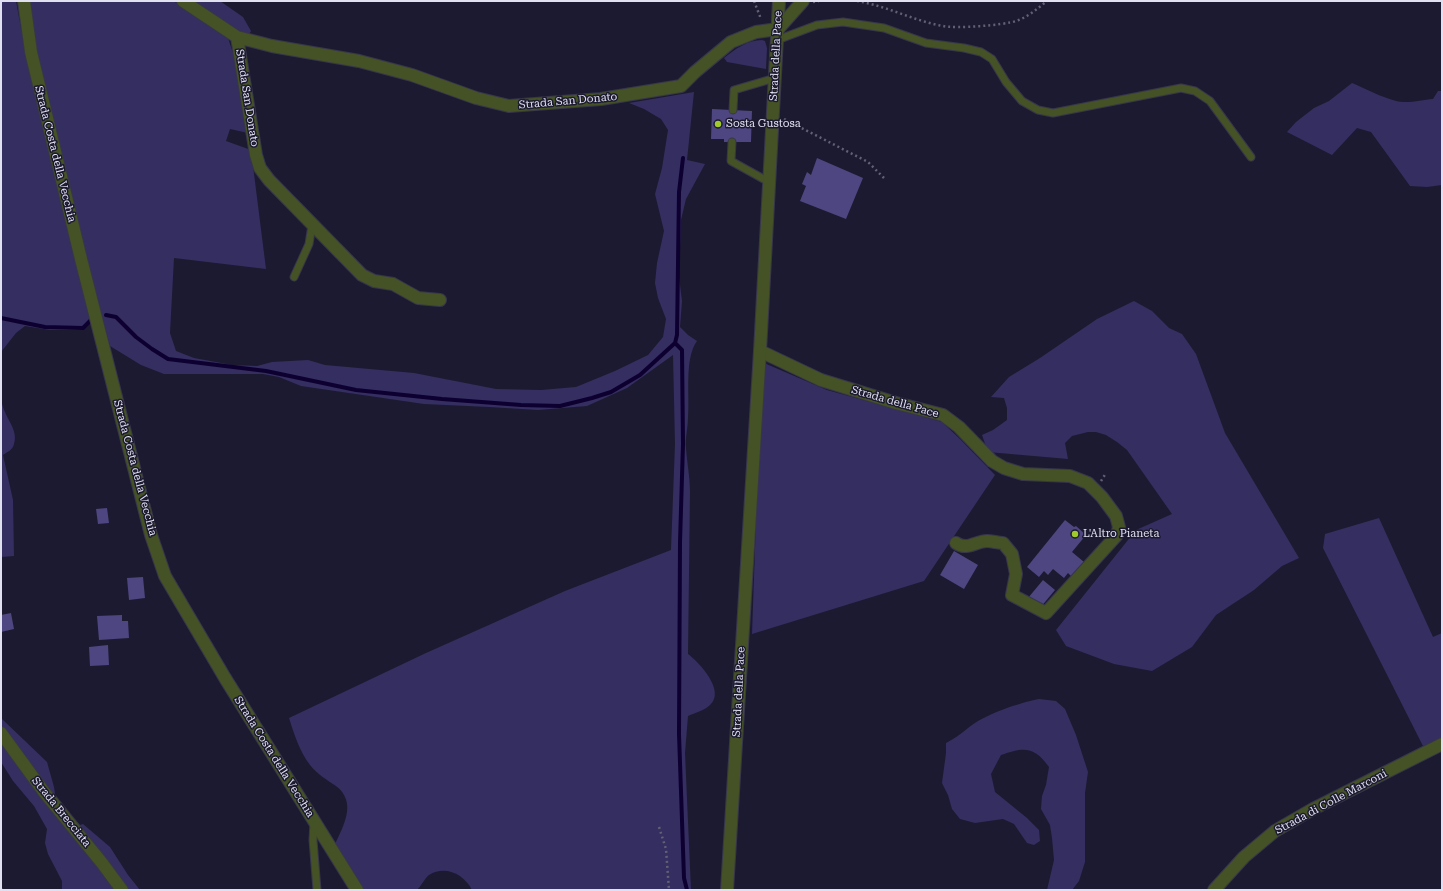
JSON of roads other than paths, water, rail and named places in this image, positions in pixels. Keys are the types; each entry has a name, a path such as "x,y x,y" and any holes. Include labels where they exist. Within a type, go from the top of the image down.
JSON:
{"street":[{"name":"Strada Costa della Vecchia","path":"24,1 31,52 79,251 151,535 165,576 225,678 357,890"},
{"name":"Strada San Donato","path":"183,1 238,37 272,46 359,61 412,75 476,98 509,106 601,99 681,86 695,72 731,42 756,32 765,31 777,35"},
{"name":"Strada della Pace","path":"727,890 760,351 779,1"},
{"path":"777,35 803,1"},
{"name":"Strada San Donato","path":"238,37 256,155 260,168 269,180 362,275 374,281 393,284 418,298 440,300"},
{"name":"Strada della Pace","path":"760,351 821,380 896,403 943,415 959,427 992,461 1004,468 1023,474 1070,476 1088,483 1102,497 1116,516 1119,527 1117,535 1046,613 1012,595 1016,574 1012,554 1003,543 986,541 968,546 960,546 956,543"},
{"name":"Strada Brecciata","path":"1,733 44,792 102,863 120,889"},
{"name":"Strada di Colle Marconi","path":"1214,890 1244,857 1275,831 1442,744"}],"lane":[{"path":"777,35 817,25 843,22 884,28 926,44 969,49 981,52 992,59 1006,82 1022,101 1038,110 1052,113 1180,88 1195,91 1210,101 1251,157"},
{"path":"733,110 734,90 775,78"},
{"path":"732,142 731,161 769,182"},
{"path":"294,277 309,244 312,224"},
{"path":"314,821 313,840 318,890"}],"waterway":[{"path":"106,315 116,317 136,337 168,359 266,371 356,390 442,399 521,405 560,406 592,398 611,392 640,375 675,343 677,335 679,192 683,158"},
{"path":"1,318 45,327 83,328 91,320"},
{"path":"675,343 682,350 683,444 680,542 679,734 684,878 687,890"}],"place":[{"name":"Sosta Gustosa","path":"718,124"},
{"name":"L'Altro Pianeta","path":"1075,534"}]}
